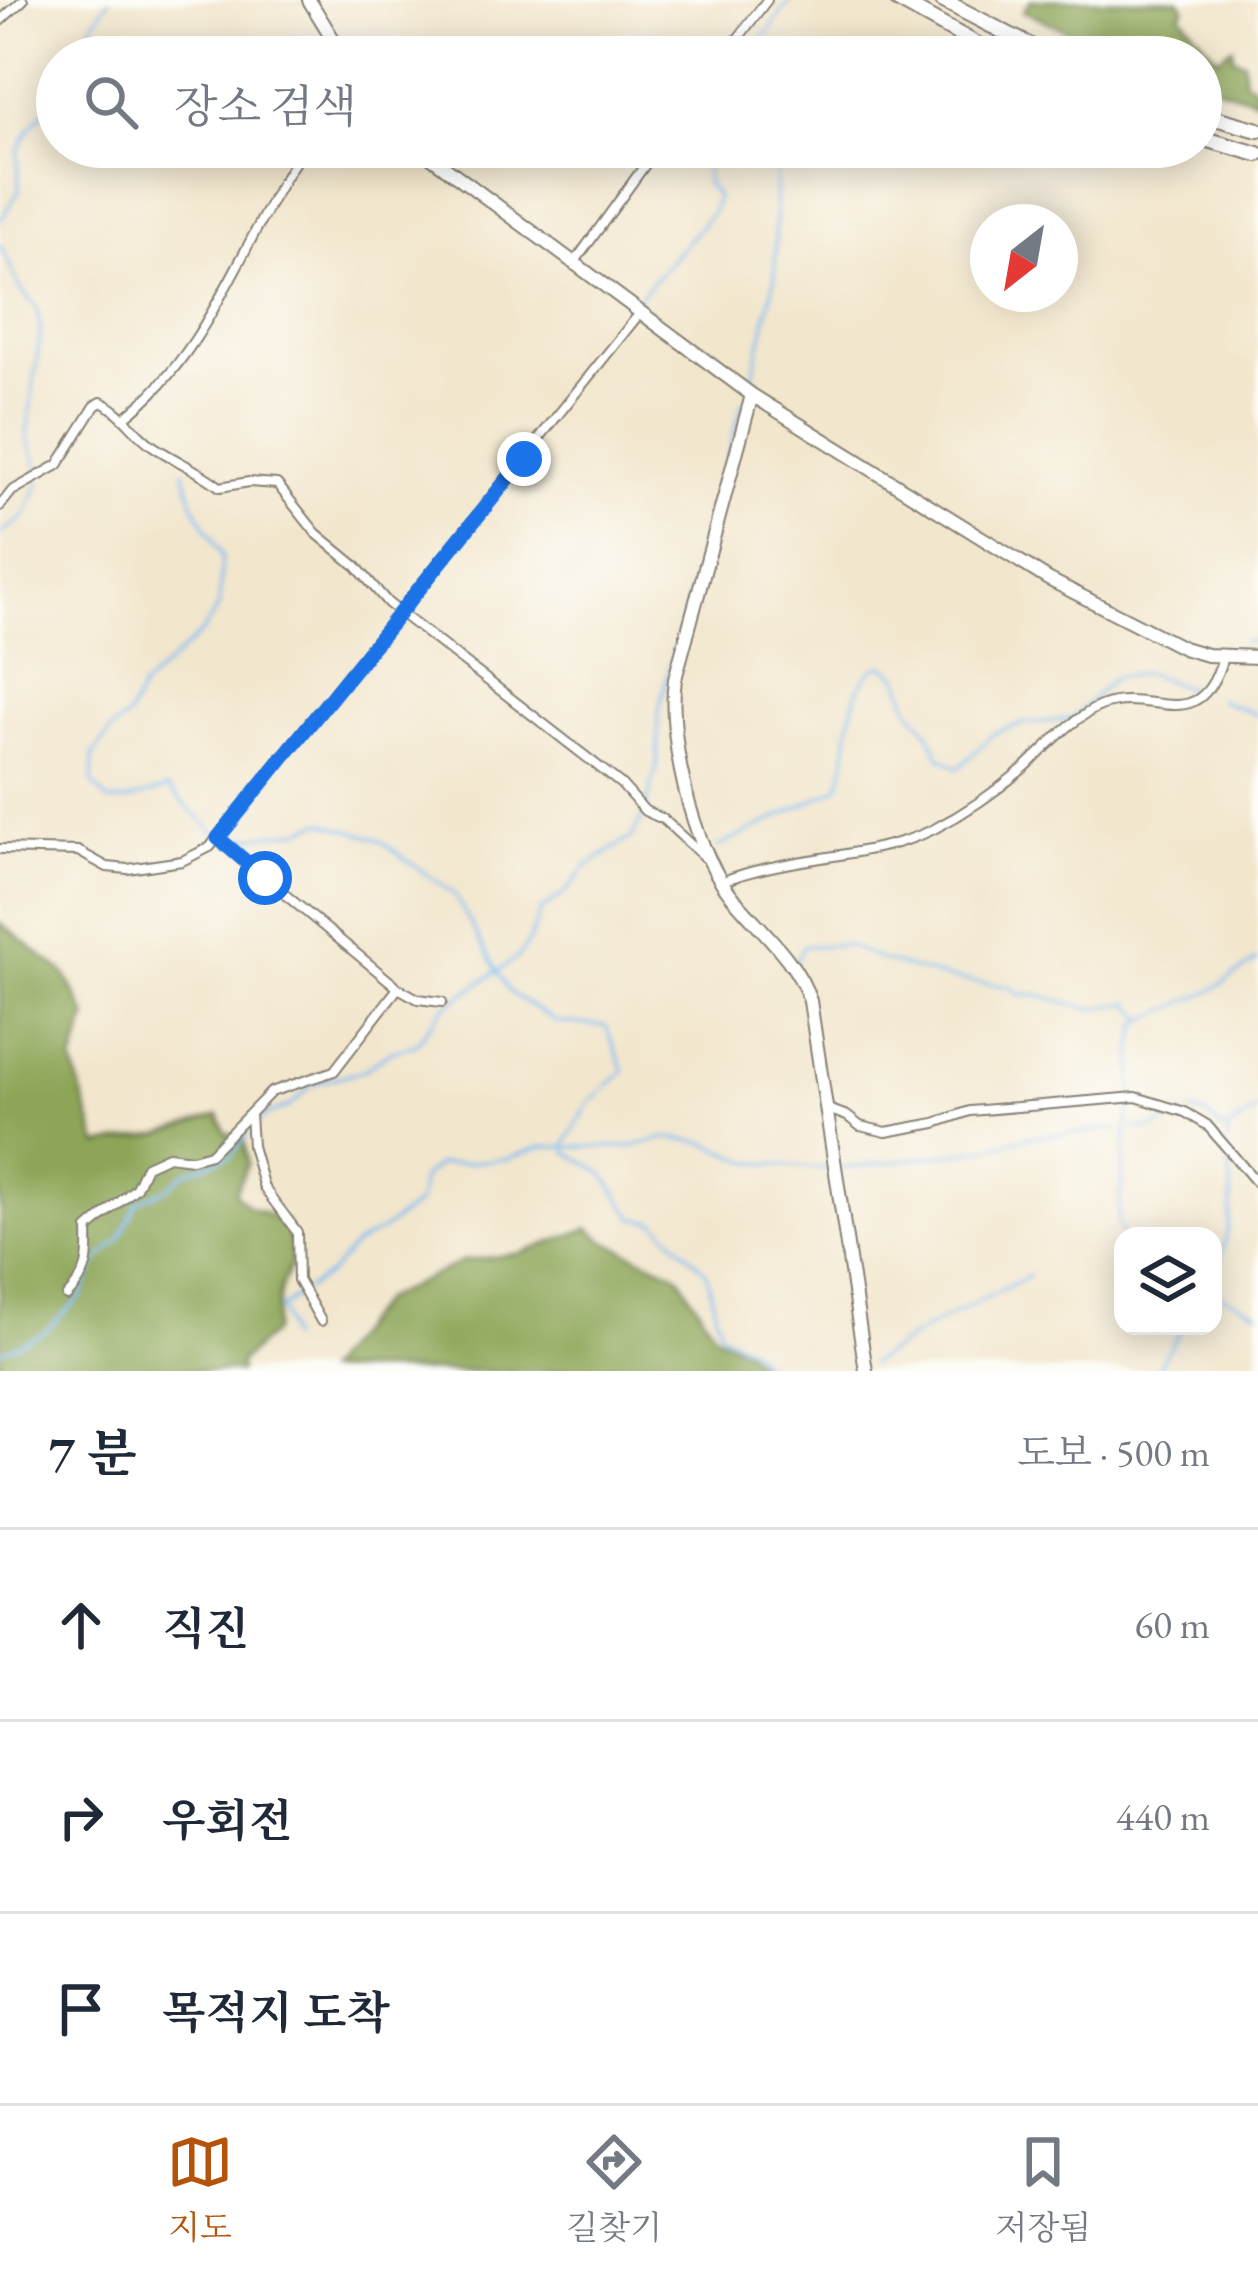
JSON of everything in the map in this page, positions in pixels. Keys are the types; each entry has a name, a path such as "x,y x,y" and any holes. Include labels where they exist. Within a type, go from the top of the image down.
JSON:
{"highway":[{"path":"897,0 962,36"},
{"path":"942,0 1011,36"},
{"path":"1222,120 1258,130"},
{"path":"1222,144 1258,154"}],"main road":[{"path":"309,0 331,36"},
{"path":"446,168 752,395 1072,593 1183,648 1258,656"},
{"path":"752,395 675,680 673,733 712,865 802,981 810,1001 866,1371"}],"street":[{"path":"0,21 23,0"},
{"path":"740,36 767,0"},
{"path":"124,418 185,354 293,168"},
{"path":"574,263 643,168"},
{"path":"0,849 78,851 107,867 144,868 195,856 218,838 640,313"},
{"path":"0,506 4,494 58,465 98,403 104,402 156,449 220,487 263,482 281,487 316,533 356,566 379,595 632,793 645,811 663,819 712,865"},
{"path":"721,882 928,832 1010,778 1052,739 1097,708 1108,703 1167,706 1196,700 1214,679 1224,655"},
{"path":"218,838 398,988 418,999 442,1002"},
{"path":"67,1296 88,1267 88,1228 136,1188 146,1166 168,1156 192,1159 210,1154 282,1086 340,1066 398,988"},
{"path":"826,1109 860,1126 886,1132 935,1124 970,1111 1136,1097 1185,1112 1207,1125 1258,1184"},
{"path":"250,1112 252,1146 264,1189 297,1232 298,1280 321,1321"}],"green space":[{"path":"1031,0 1179,0 1185,8 1181,15 1199,36 1080,36 1023,11"},
{"path":"1233,47 1234,58 1244,61 1244,80 1254,85 1258,100 1222,89 1222,55"},
{"path":"0,923 65,974 87,1017 73,1063 98,1145 161,1134 219,1115 226,1133 243,1135 248,1163 235,1193 249,1207 287,1222 292,1261 281,1288 273,1332 240,1362 240,1371 0,1371"},
{"path":"589,1228 605,1241 678,1275 715,1335 746,1350 764,1371 324,1371 382,1300 464,1261 523,1253"}],"waterway":[{"path":"89,36 109,0"},
{"path":"765,36 790,0"},
{"path":"0,220 19,191 18,151 36,121"},
{"path":"639,297 712,213 717,197 706,183 706,168"},
{"path":"752,380 775,278 776,168"},
{"path":"0,245 21,290 37,308 41,331 27,434 38,486 23,518 0,534"},
{"path":"646,807 657,766 659,710 743,402"},
{"path":"184,470 193,503 222,556 219,606 203,631 142,688 128,717 93,755 92,782 108,801 126,801 168,788 215,833"},
{"path":"1243,641 1258,643"},
{"path":"718,847 838,788 857,693 875,667 885,666 899,677 909,707 940,757 959,768 994,733 1022,724 1072,719 1113,678 1145,673 1196,691"},
{"path":"1219,700 1258,715"},
{"path":"254,1126 290,1106 313,1084 364,1070 391,1051 415,1045 443,1008 517,958 540,911 565,893 587,866 632,837 643,816"},
{"path":"227,840 296,831 323,822 378,839 454,894 509,992 556,1022 606,1026 624,1071 589,1103 565,1145"},
{"path":"796,960 803,946 847,945 947,978 1011,987 1017,994 1091,1009 1130,1003 1144,1019"},
{"path":"1132,1093 1140,1022 1212,990 1258,960"},
{"path":"1120,1227 1130,1102"},
{"path":"1227,1143 1229,1129 1258,1109"},
{"path":"1191,1111 1207,1116 1227,1133"},
{"path":"1134,1129 1154,1128 1182,1114"},
{"path":"841,1169 983,1149 1029,1137 1118,1129"},
{"path":"0,1352 43,1333 81,1297 96,1262 120,1239 137,1202 168,1188 184,1173 232,1155 248,1133"},
{"path":"306,1290 330,1273 355,1245 418,1203 422,1178 438,1165 507,1159 541,1147 629,1147 667,1138 703,1142 750,1162 828,1169"},
{"path":"566,1151 603,1173 634,1218 656,1222 707,1273 720,1333 750,1348 771,1371"},
{"path":"1222,1251 1230,1214 1228,1153"},
{"path":"870,1364 930,1326 1029,1276"},
{"path":"289,1339 281,1308 299,1294"},
{"path":"1222,1295 1258,1312"},
{"path":"1156,1371 1178,1335"}],"route":[{"path":"265,878 218,838 524,459"}]}
